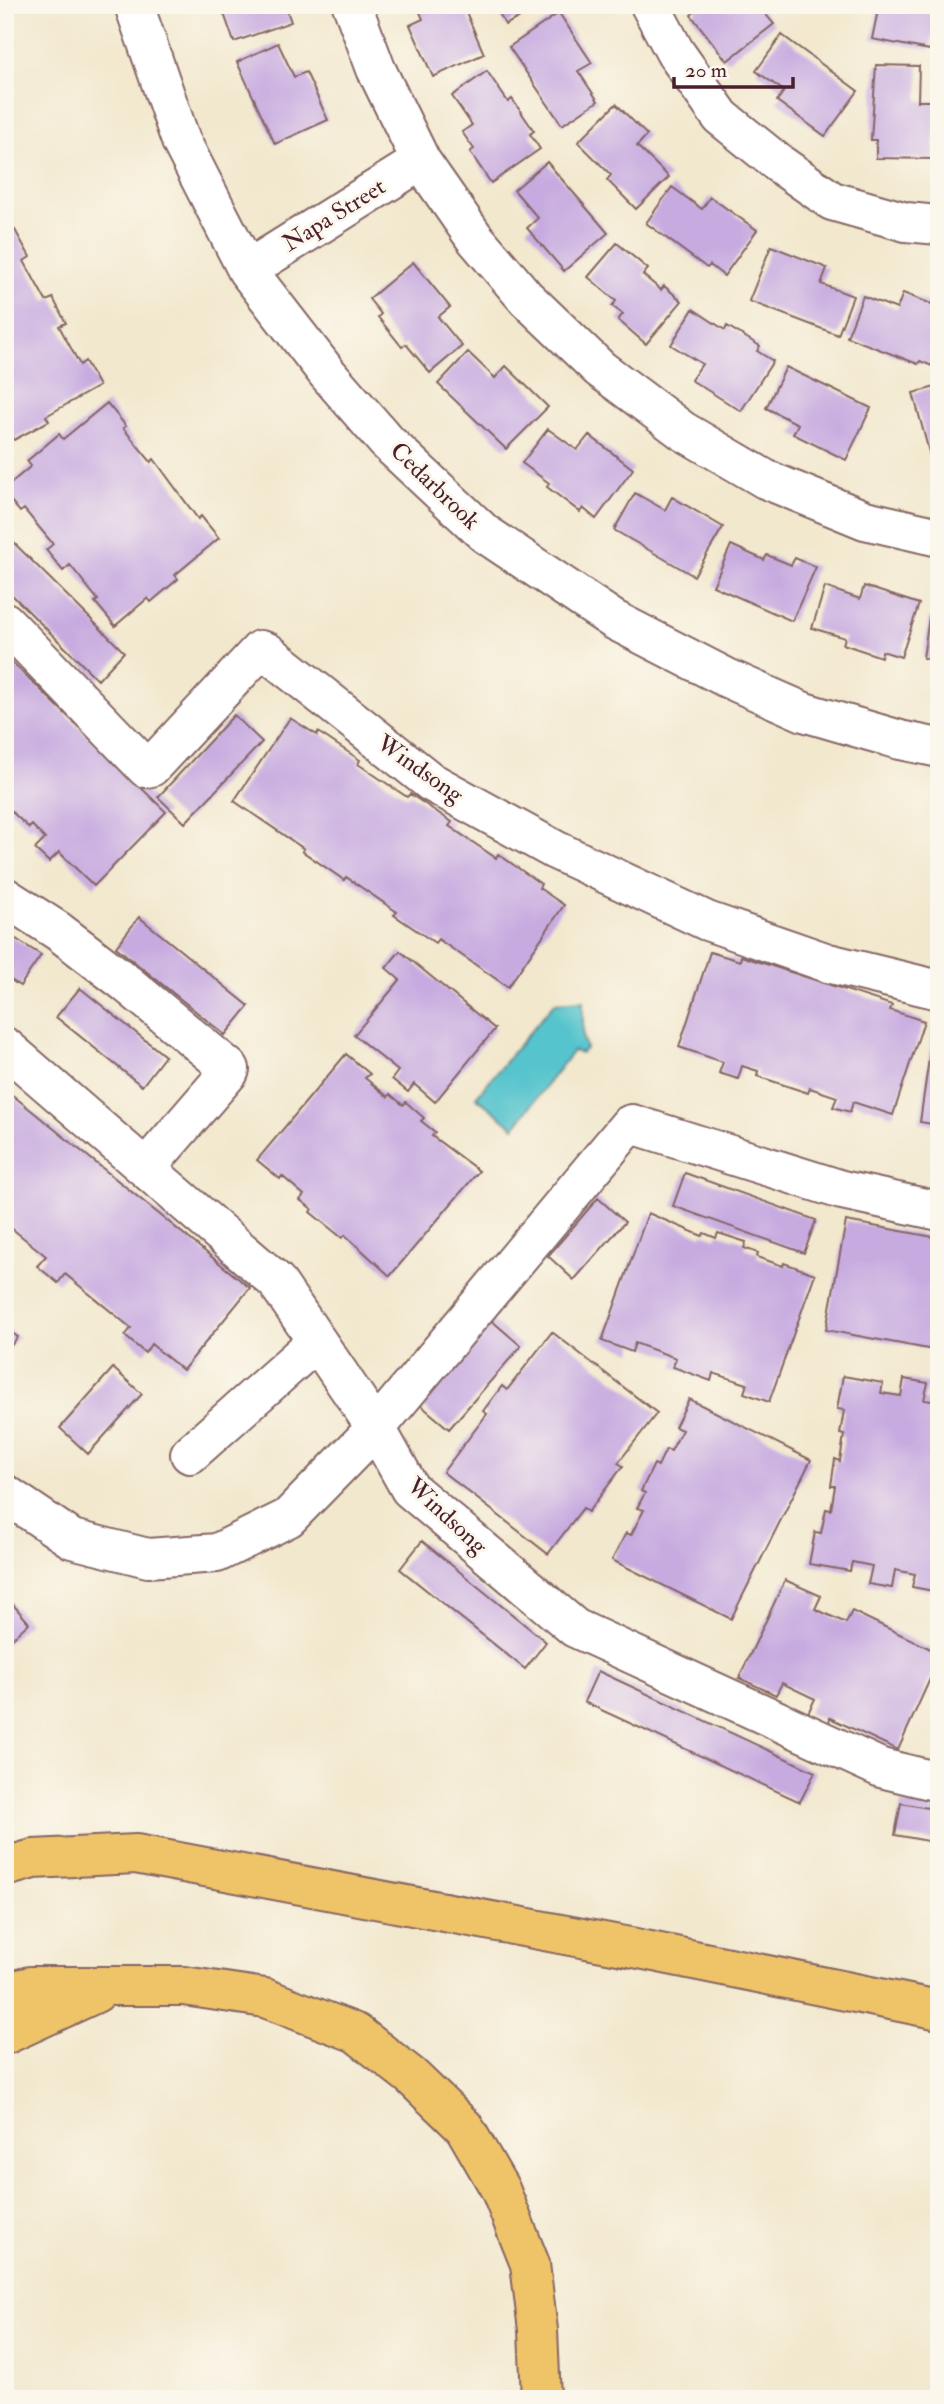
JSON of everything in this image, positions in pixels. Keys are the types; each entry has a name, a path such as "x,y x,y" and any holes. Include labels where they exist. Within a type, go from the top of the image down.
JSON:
{"highway":[{"path":"5,1867 33,1859 136,1854 622,1946 939,2010"},
{"path":"5,1993 30,1986 184,1986 265,1998 356,2033 411,2076 464,2127 500,2189 530,2264 538,2330 541,2399"},
{"path":"5,2035 107,1987"}],"street":[{"name":"Cedarbrook","path":"134,5 181,141 247,270 327,373 387,442 484,533 614,620 727,678 804,712 900,740 939,748"},
{"path":"352,5 376,69 421,161 474,237 526,298 600,369 683,431 765,479 865,520 939,537"},
{"path":"650,5 675,52 721,117 778,163 832,201 906,222 939,225"},
{"name":"Napa Street","path":"247,270 421,161"},
{"name":"Windsong","path":"5,622 146,768 151,767 260,650 267,652 431,782 555,850 706,920 828,963 939,990"},
{"path":"5,897 58,930 230,1069 146,1168"},
{"name":"Windsong","path":"5,1047 276,1281 376,1428 410,1489 575,1628 881,1768 939,1782"},
{"path":"5,1494 72,1539 148,1558 217,1552 288,1518 376,1428 632,1124 842,1190 939,1211"},
{"path":"190,1454 317,1342"}],"water":[{"path":"583,1001 583,1038 586,1049 581,1053 573,1051 514,1127 476,1097 554,1003"}],"building":[{"path":"221,5 285,5 291,22 234,42"},
{"path":"417,5 463,5 484,54 433,77 410,25 423,19"},
{"path":"495,5 543,5 505,25"},
{"path":"702,5 764,5 766,7 762,10 774,24 727,61 691,15"},
{"path":"879,5 939,5 930,50 872,39"},
{"path":"559,13 592,63 578,71 598,101 562,125 509,47"},
{"path":"782,35 858,91 825,136 777,101 784,91 756,71"},
{"path":"278,43 294,77 306,72 328,120 275,144 237,62"},
{"path":"876,65 919,66 918,101 936,101 934,159 876,158 876,140 871,140"},
{"path":"487,71 508,102 512,99 534,131 530,134 540,149 491,183 470,152 474,149 462,132 472,125 452,96"},
{"path":"616,104 647,135 637,146 669,177 636,209 607,180 611,175 578,142"},
{"path":"547,162 608,233 564,271 527,228 538,218 514,190"},
{"path":"672,187 702,209 710,197 757,230 724,276 710,265 707,268 646,223"},
{"path":"5,194 12,211 5,214"},
{"path":"15,230 30,257 24,261 46,301 53,298 66,323 59,326 80,365 85,361 99,386 46,416 49,421 14,440 11,435 5,439 5,236"},
{"path":"617,243 648,269 643,275 661,290 664,286 682,301 646,344 618,320 623,314 612,306 616,301 588,277"},
{"path":"771,246 827,268 821,284 853,296 838,335 749,301"},
{"path":"413,262 450,307 438,317 462,346 430,373 406,344 402,347 378,317 381,314 369,299"},
{"path":"903,293 939,307 937,368 920,361 918,364 847,337 863,296 897,309"},
{"path":"693,309 725,330 727,326 760,346 757,351 773,361 741,411 691,380 702,364 671,345"},
{"path":"468,352 495,378 506,366 548,407 506,449 438,384"},
{"path":"786,367 871,408 846,460 793,434 798,424 766,408"},
{"path":"939,386 939,485 938,485 913,393"},
{"path":"107,403 126,426 123,428 151,462 154,459 198,519 201,516 219,538 175,575 178,579 151,602 148,598 115,626 70,565 63,571 46,550 53,544 24,509 20,512 5,494 5,488 31,466 27,461 59,434 63,439"},
{"path":"548,429 577,450 589,435 633,469 596,519 583,508 580,512 547,487 549,483 522,463"},
{"path":"635,493 665,510 672,497 723,527 694,576 614,530"},
{"path":"5,534 124,652 98,680 5,588"},
{"path":"731,545 764,560 767,555 791,565 795,558 816,567 792,621 713,586"},
{"path":"864,586 919,604 901,657 882,651 881,657 843,644 845,638 812,628 825,587 860,599"},
{"path":"929,617 939,618 939,660 923,658"},
{"path":"5,655 166,812 94,886 59,852 49,862 35,849 45,839 32,825 29,828 5,805"},
{"path":"234,715 262,742 185,823 158,797"},
{"path":"290,718 317,735 318,732 360,760 358,764 407,797 410,794 452,822 449,826 496,858 498,854 541,884 539,888 564,905 508,987 438,939 435,943 394,915 397,912 346,877 344,880 234,801"},
{"path":"139,917 249,1006 225,1035 116,947"},
{"path":"5,932 41,955 20,986 5,976"},
{"path":"400,951 495,1029 435,1102 414,1084 408,1092 392,1079 398,1071 354,1035 400,980 386,968"},
{"path":"710,952 740,961 741,956 892,1005 890,1010 924,1021 893,1115 853,1102 850,1112 833,1107 837,1097 810,1088 808,1093 757,1076 758,1071 742,1066 738,1079 719,1073 723,1062 679,1047"},
{"path":"80,988 165,1056 142,1086 56,1017"},
{"path":"934,1023 939,1023 939,1125 920,1122"},
{"path":"346,1054 370,1074 365,1078 388,1097 390,1094 403,1105 406,1102 424,1118 421,1121 435,1132 432,1136 479,1171 390,1276 345,1235 342,1238 310,1212 312,1209 300,1200 304,1195 257,1160"},
{"path":"5,1089 250,1288 183,1370 151,1344 145,1353 125,1336 131,1328 65,1274 58,1283 37,1266 46,1256 5,1223"},
{"path":"685,1173 816,1220 804,1253 673,1206"},
{"path":"598,1198 625,1222 574,1280 548,1256"},
{"path":"648,1213 702,1236 704,1233 716,1238 718,1233 746,1242 744,1248 758,1253 757,1257 815,1274 769,1402 744,1393 747,1384 713,1373 711,1381 673,1367 676,1358 635,1343 632,1352 602,1341"},
{"path":"846,1221 939,1238 939,1351 826,1330"},
{"path":"491,1320 521,1346 449,1429 418,1403"},
{"path":"5,1328 18,1337 5,1353"},
{"path":"552,1332 657,1413 618,1463 623,1466 588,1512 583,1508 548,1554 443,1472 487,1414 483,1411 502,1386 507,1390"},
{"path":"113,1368 142,1394 88,1454 60,1428"},
{"path":"843,1376 883,1383 881,1393 901,1396 904,1379 928,1383 924,1400 939,1402 939,1592 912,1587 915,1574 895,1570 892,1588 868,1584 872,1566 852,1562 850,1571 809,1564 815,1532 821,1533 826,1509 831,1510 835,1486 831,1486 835,1459 840,1461 844,1435 840,1434 844,1410 837,1409"},
{"path":"689,1399 811,1460 731,1619 612,1560 626,1533 631,1535 644,1510 637,1508 645,1493 641,1491 654,1464 658,1466 666,1449 671,1451 682,1430 675,1427"},
{"path":"422,1541 546,1642 525,1669 400,1569"},
{"path":"785,1580 821,1596 815,1609 846,1623 852,1611 939,1653 939,1659 898,1750 830,1718 829,1723 808,1713 815,1699 782,1683 776,1695 739,1678"},
{"path":"10,1601 29,1623 5,1645 5,1605"},
{"path":"598,1671 815,1772 800,1802 584,1702"},
{"path":"901,1803 939,1810 939,1843 895,1835"}]}
